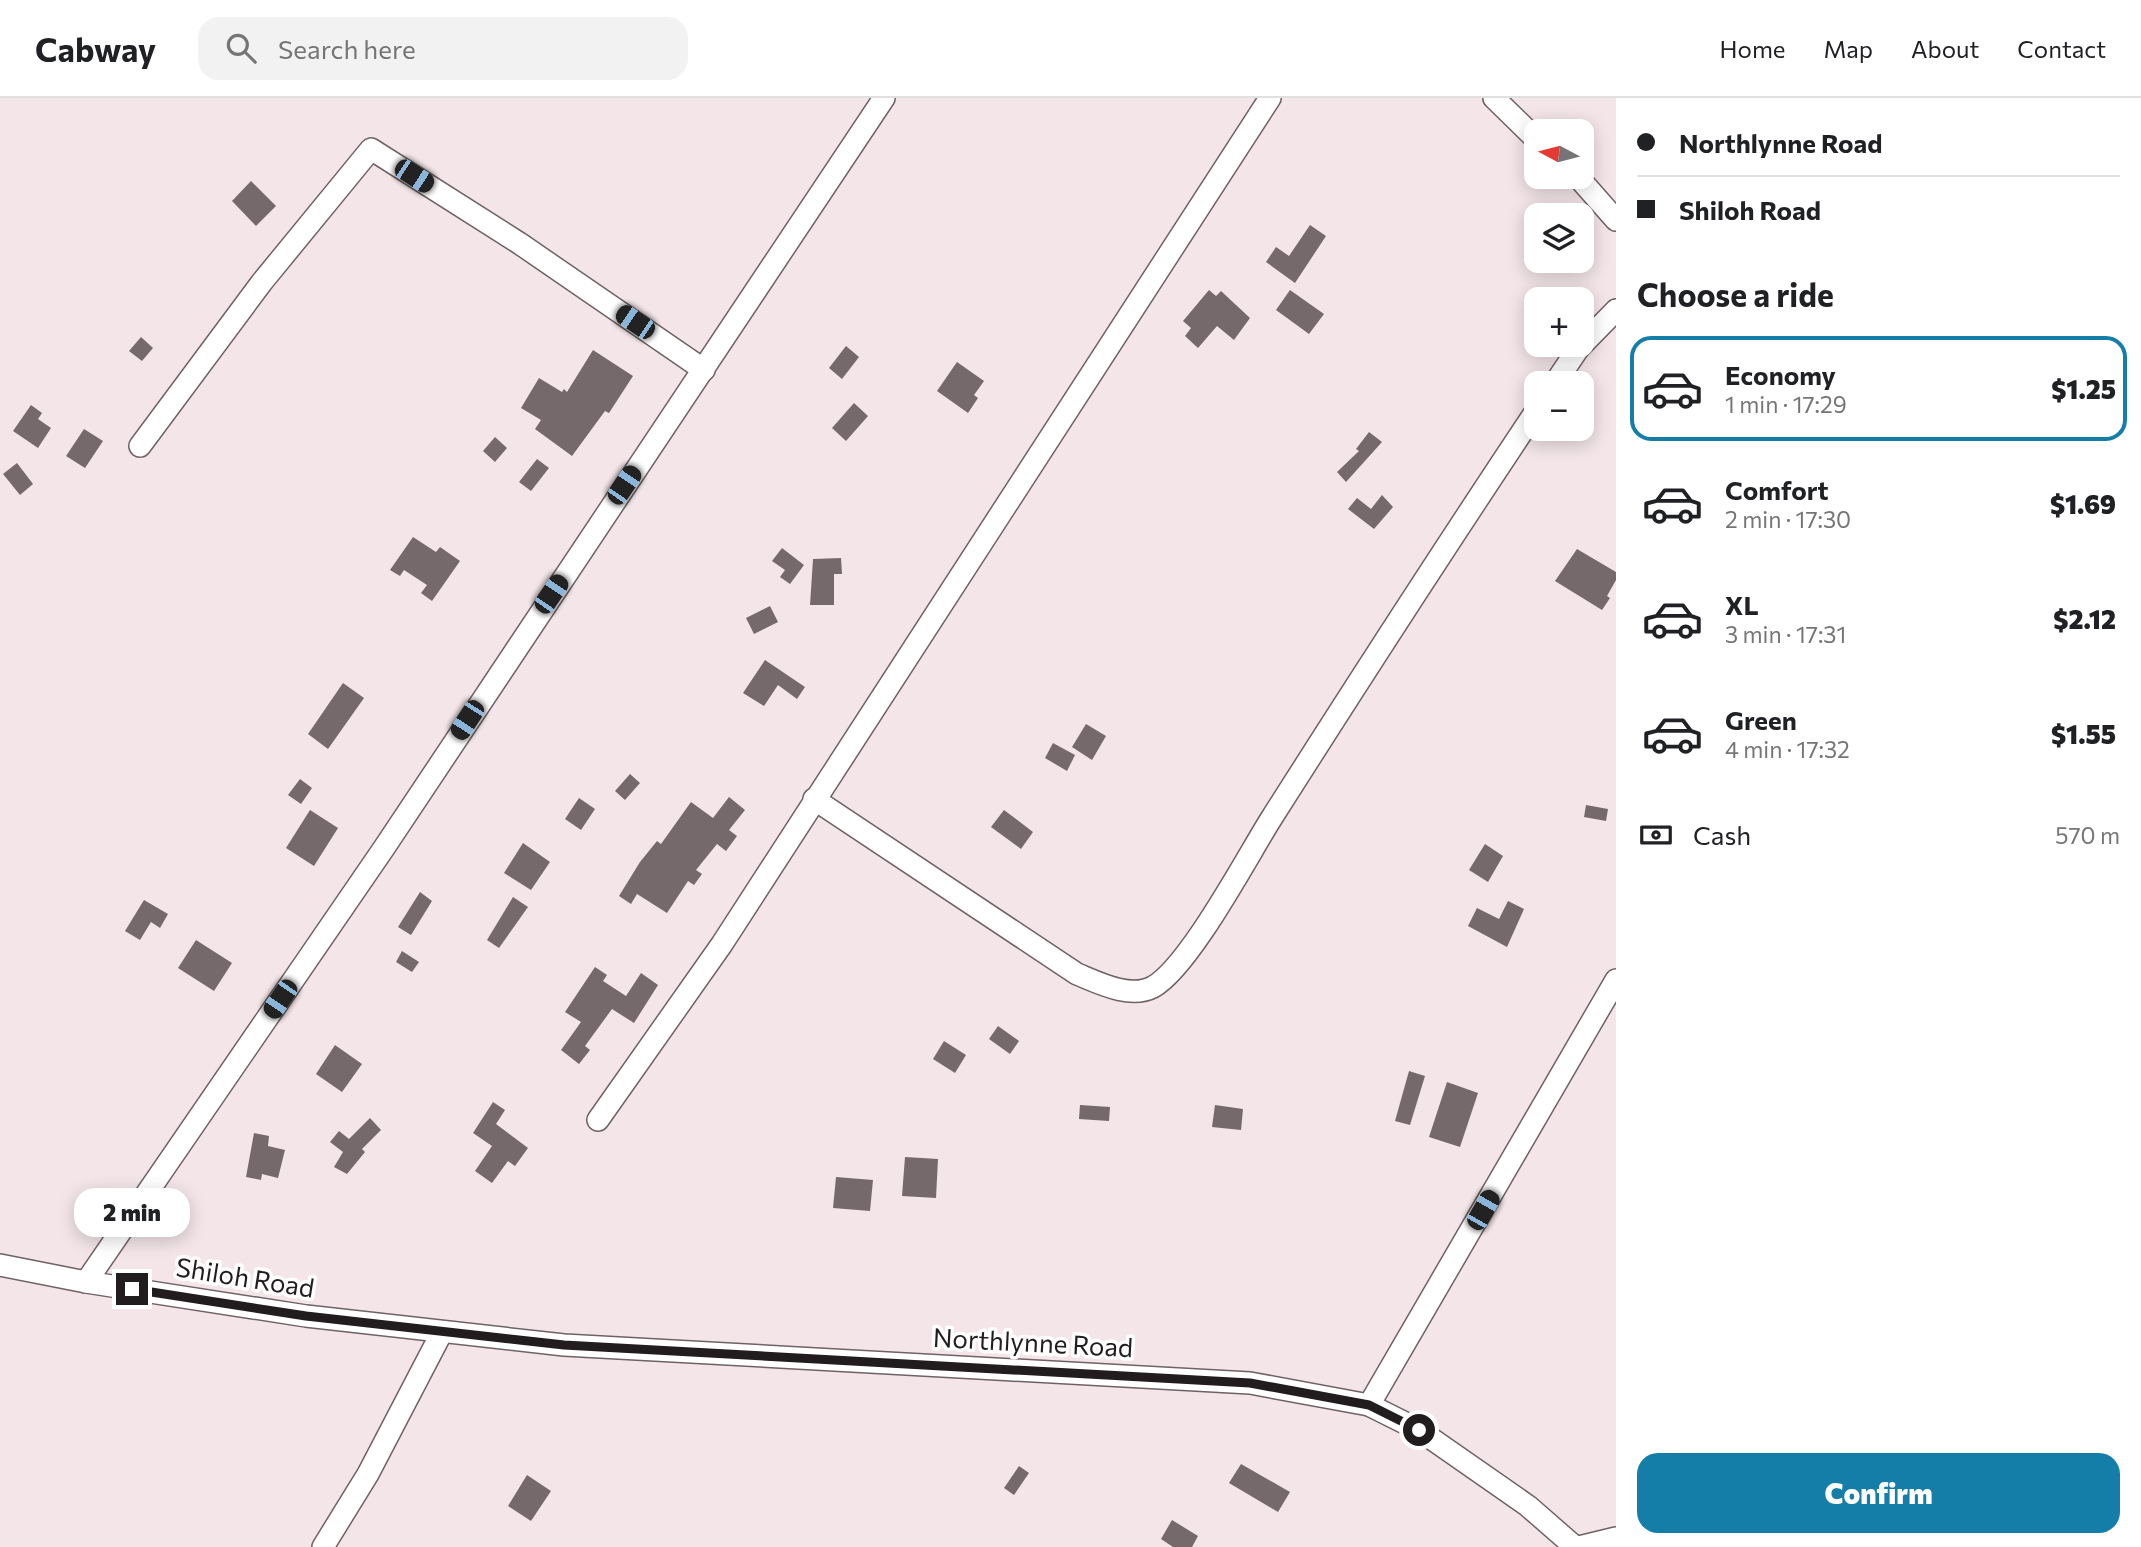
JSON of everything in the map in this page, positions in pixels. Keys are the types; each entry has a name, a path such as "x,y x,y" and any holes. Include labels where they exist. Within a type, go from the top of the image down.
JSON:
{"street":[{"path":"86,1282 384,848 884,98"},
{"path":"598,1121 722,944 1270,98"},
{"path":"1494,98 1524,127"},
{"path":"140,446 261,282 371,149 519,243 704,370"},
{"path":"1589,189 1616,220"},
{"path":"1563,371 1578,349 1616,310"},
{"path":"814,799 1077,974 1111,988 1134,991 1150,989 1165,979 1216,909 1357,685 1524,429"},
{"path":"1369,1405 1616,980"},
{"name":"Shiloh Road","path":"0,1265 86,1282 306,1316 442,1332"},
{"path":"323,1547 368,1474 442,1332"},
{"name":"Northlynne Road","path":"442,1332 577,1346 1250,1383 1369,1405 1419,1430 1473,1466 1528,1506 1577,1547"},
{"path":"1577,1547 1616,1538"}],"building":[{"path":"251,181 276,206 256,226 232,201"},
{"path":"1310,225 1326,236 1295,283 1266,262 1276,247 1289,256"},
{"path":"1209,290 1216,296 1221,291 1250,318 1234,340 1217,326 1198,348 1185,336 1191,328 1183,321"},
{"path":"1290,290 1324,314 1309,334 1276,310"},
{"path":"141,337 153,348 142,361 129,351"},
{"path":"846,346 859,357 842,379 829,368"},
{"path":"593,350 633,376 609,413 605,411 572,456 535,429 541,420 521,408 539,378 562,392 564,389 567,392"},
{"path":"957,362 984,381 974,395 978,398 968,413 937,391"},
{"path":"854,403 868,416 846,441 832,428"},
{"path":"31,405 42,413 38,419 51,428 38,448 13,431"},
{"path":"84,429 103,441 85,468 66,456"},
{"path":"1369,432 1382,442 1346,482 1337,472 1359,451 1356,449"},
{"path":"495,437 507,448 495,462 483,451"},
{"path":"537,459 549,468 531,491 519,482"},
{"path":"17,463 33,484 20,495 3,474"},
{"path":"1382,495 1393,507 1374,529 1348,509 1357,498 1371,509"},
{"path":"413,537 436,552 440,547 460,561 432,601 421,593 427,585 404,570 400,576 390,570"},
{"path":"782,548 804,565 790,584 780,577 785,570 772,561"},
{"path":"1577,549 1616,572 1616,580 1607,596 1610,598 1602,610 1555,581"},
{"path":"841,558 842,574 834,574 834,605 810,605 813,559"},
{"path":"770,606 778,622 754,634 746,618"},
{"path":"765,660 805,687 797,699 778,685 764,706 743,693"},
{"path":"343,683 364,698 328,749 308,734"},
{"path":"1086,724 1106,736 1092,760 1072,747"},
{"path":"1053,743 1075,755 1067,771 1045,758"},
{"path":"630,774 640,783 625,800 615,791"},
{"path":"300,779 312,788 301,804 288,795"},
{"path":"729,797 745,810 729,830 737,836 726,851 717,844 696,870 702,874 694,885 688,881 667,913 637,894 631,904 619,896 640,862 657,841 661,844 691,802 713,818"},
{"path":"579,798 595,809 581,830 565,819"},
{"path":"1586,805 1608,809 1606,821 1584,817"},
{"path":"310,810 338,828 314,866 286,848"},
{"path":"1004,810 1033,832 1021,849 991,827"},
{"path":"523,843 550,862 531,890 504,873"},
{"path":"1485,844 1503,856 1488,882 1469,870"},
{"path":"420,892 432,901 411,935 398,927"},
{"path":"513,897 528,907 499,948 487,940"},
{"path":"144,900 168,914 160,928 151,922 140,940 125,931"},
{"path":"1508,901 1524,909 1507,947 1468,926 1477,908 1499,919"},
{"path":"196,940 232,963 214,991 178,968"},
{"path":"402,951 419,962 412,972 396,962"},
{"path":"595,967 607,975 603,981 626,996 641,973 658,985 634,1023 612,1009 585,1046 590,1050 579,1064 561,1050 581,1022 565,1012"},
{"path":"998,1026 1019,1041 1010,1054 989,1039"},
{"path":"944,1041 966,1055 955,1073 933,1059"},
{"path":"335,1045 362,1064 342,1092 316,1074"},
{"path":"1409,1071 1425,1076 1410,1125 1395,1121"},
{"path":"1447,1082 1478,1093 1460,1147 1429,1137"},
{"path":"493,1102 505,1110 496,1124 528,1148 515,1166 508,1161 492,1183 475,1171 492,1146 473,1133"},
{"path":"1080,1105 1110,1107 1109,1121 1079,1119"},
{"path":"1215,1105 1243,1109 1241,1130 1212,1127"},
{"path":"370,1118 381,1130 362,1149 365,1152 347,1174 334,1167 343,1152 330,1142 339,1131 349,1139"},
{"path":"254,1133 269,1136 268,1146 285,1150 278,1178 262,1174 261,1180 246,1177"},
{"path":"905,1157 938,1159 936,1198 902,1196"},
{"path":"836,1177 873,1180 870,1211 833,1208"},
{"path":"1241,1464 1290,1492 1278,1512 1229,1483"},
{"path":"1019,1466 1029,1473 1014,1495 1004,1488"},
{"path":"527,1475 551,1491 531,1521 508,1506"},
{"path":"1172,1520 1198,1536 1192,1547 1173,1547 1161,1539"}],"route":[{"path":"132,1289 306,1316 564,1345 1250,1383 1369,1405 1419,1430"}]}
